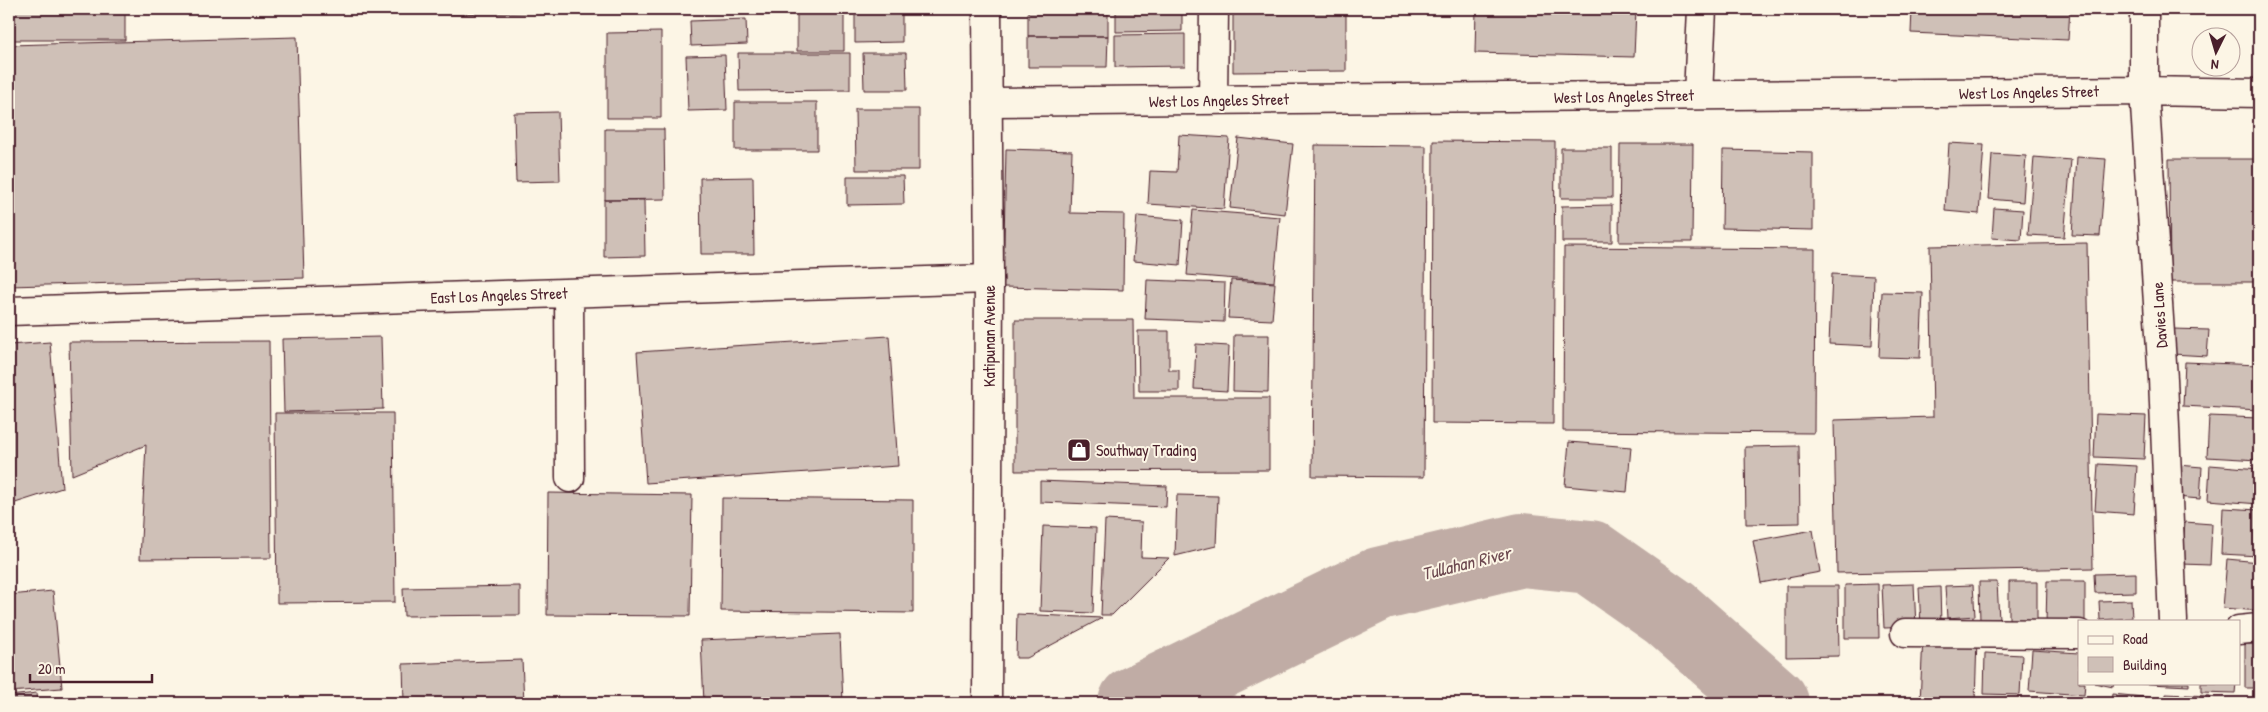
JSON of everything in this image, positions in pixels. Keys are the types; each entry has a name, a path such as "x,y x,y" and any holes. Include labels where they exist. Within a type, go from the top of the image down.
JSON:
{"street":[{"name":"Katipunan Avenue","path":"987,701 988,9"},
{"path":"1213,100 1214,9"},
{"path":"1698,96 1702,9"},
{"name":"Davies Lane","path":"2144,9 2144,91 2163,379 2174,620"},
{"name":"West Los Angeles Street","path":"988,102 2144,91 2259,93"},
{"name":"East Los Angeles Street","path":"9,311 989,279"},
{"path":"569,293 570,478"},
{"path":"2240,630 2259,628"},
{"path":"1905,633 2078,634"}],"building":[{"path":"9,9 125,9 125,40 9,40"},
{"path":"375,9 446,9 375,10"},
{"path":"451,9 566,9 566,12 452,14"},
{"path":"571,9 738,9 738,11 571,12"},
{"path":"797,9 844,9 844,51 797,51"},
{"path":"855,9 902,9 902,42 855,43"},
{"path":"1028,9 1108,9 1108,36 1028,36"},
{"path":"1182,9 1182,10 1116,10"},
{"path":"1233,9 1346,9 1346,71 1233,72"},
{"path":"1476,9 1636,9 1634,57 1475,53"},
{"path":"1912,9 2070,9 2068,40 1911,33"},
{"path":"1116,10 1182,10 1182,31 1116,32"},
{"path":"746,19 747,44 691,46 690,21"},
{"path":"661,32 661,118 607,118 607,33"},
{"path":"1185,34 1185,66 1115,67 1115,35"},
{"path":"1028,36 1108,36 1107,67 1028,67"},
{"path":"297,37 304,278 9,286 9,45"},
{"path":"738,53 850,53 850,90 739,91"},
{"path":"863,53 906,53 907,90 864,90"},
{"path":"725,55 727,110 688,111 686,56"},
{"path":"735,102 817,102 817,150 735,150"},
{"path":"855,109 919,109 919,170 856,170"},
{"path":"558,112 560,181 516,182 514,113"},
{"path":"605,129 664,129 665,199 605,200"},
{"path":"1179,135 1229,138 1224,209 1148,204 1150,171 1177,172"},
{"path":"1238,138 1293,144 1285,214 1230,208"},
{"path":"1433,141 1555,142 1553,424 1432,423"},
{"path":"1949,143 1984,145 1979,214 1945,211"},
{"path":"1620,144 1693,144 1692,242 1619,242"},
{"path":"1315,145 1426,146 1424,477 1312,476"},
{"path":"1561,148 1612,148 1612,198 1561,198"},
{"path":"1006,149 1072,151 1070,213 1124,214 1123,290 1003,287"},
{"path":"1723,150 1813,152 1813,230 1722,228"},
{"path":"1992,154 2026,156 2023,202 1989,199"},
{"path":"2034,157 2071,160 2064,237 2028,235"},
{"path":"2077,157 2106,159 2100,236 2072,235"},
{"path":"2169,159 2259,159 2259,282 2170,282"},
{"path":"847,176 903,176 904,204 847,205"},
{"path":"753,177 754,254 701,254 700,178"},
{"path":"604,200 644,200 645,256 604,257"},
{"path":"1612,205 1612,242 1562,242 1562,206"},
{"path":"1994,208 2023,210 2021,240 1992,238"},
{"path":"1193,210 1280,217 1274,282 1187,275"},
{"path":"1137,216 1183,220 1180,265 1133,261"},
{"path":"2087,243 2093,568 1837,573 1834,420 1933,417 1930,246"},
{"path":"1564,247 1815,249 1814,433 1563,431"},
{"path":"1832,274 1874,276 1872,346 1829,344"},
{"path":"1147,280 1225,283 1224,322 1145,319"},
{"path":"1231,280 1275,283 1272,320 1228,318"},
{"path":"1882,292 1923,293 1920,358 1879,357"},
{"path":"1015,320 1133,320 1134,398 1269,398 1269,470 1015,471"},
{"path":"2173,329 2209,330 2207,356 2172,354"},
{"path":"1138,331 1169,331 1169,370 1179,370 1179,391 1139,391"},
{"path":"1234,335 1269,335 1268,392 1233,391"},
{"path":"889,336 898,466 646,483 637,352"},
{"path":"381,337 383,409 284,412 282,339"},
{"path":"269,341 271,558 140,559 146,445 72,475 69,342"},
{"path":"50,342 62,488 9,505 9,345"},
{"path":"1196,344 1229,346 1227,391 1194,389"},
{"path":"2185,362 2259,365 2259,410 2183,406"},
{"path":"275,413 393,413 395,602 277,603"},
{"path":"2096,414 2146,416 2144,459 2094,457"},
{"path":"2209,416 2259,418 2259,460 2207,457"},
{"path":"1569,442 1631,447 1627,492 1565,486"},
{"path":"1799,446 1800,523 1746,524 1745,447"},
{"path":"2098,464 2137,466 2134,514 2095,511"},
{"path":"2178,465 2202,467 2200,499 2176,497"},
{"path":"2210,465 2259,469 2259,504 2208,500"},
{"path":"1040,481 1167,486 1166,507 1040,502"},
{"path":"548,493 692,495 690,616 547,615"},
{"path":"1177,495 1218,496 1216,546 1175,556"},
{"path":"722,498 913,500 913,613 721,611"},
{"path":"2223,508 2259,510 2259,556 2221,554"},
{"path":"1105,520 1142,522 1141,557 1169,558 1112,615 1101,615"},
{"path":"2185,522 2212,524 2210,565 2182,564"},
{"path":"1043,526 1096,528 1093,613 1040,611"},
{"path":"1813,530 1820,572 1761,583 1753,541"},
{"path":"2227,559 2259,562 2259,611 2223,608"},
{"path":"2136,573 2136,592 2095,593 2094,574"},
{"path":"2047,581 2085,581 2085,620 2046,624"},
{"path":"1979,582 1997,582 1999,620 1980,621"},
{"path":"2009,582 2037,582 2037,622 2009,623"},
{"path":"1878,584 1879,638 1845,638 1845,585"},
{"path":"1914,584 1916,627 1884,628 1882,585"},
{"path":"1973,585 1975,616 1947,618 1945,586"},
{"path":"520,586 520,615 404,616 403,588"},
{"path":"1786,586 1838,586 1839,656 1786,657"},
{"path":"1940,587 1941,625 1921,626 1919,588"},
{"path":"53,591 62,688 9,692 9,595"},
{"path":"2131,600 2132,618 2100,620 2099,601"},
{"path":"1017,614 1102,618 1027,658 1016,658"},
{"path":"840,634 843,703 704,703 701,640"},
{"path":"1923,636 1977,638 1975,703 1920,703"},
{"path":"2245,644 2259,644 2259,688 2245,688"},
{"path":"2032,650 2078,653 2078,684 2085,684 2084,695 2029,691"},
{"path":"1985,653 2022,655 2020,695 1984,694"},
{"path":"522,660 524,703 404,703 403,664"},
{"path":"2099,684 2114,684 2113,687"},
{"path":"2150,684 2189,684 2189,686"},
{"path":"2201,684 2236,684 2235,693 2201,692"},
{"path":"37,693 38,703 9,703 9,696"},
{"path":"2112,694 2154,698 2154,703 2111,703"},
{"path":"2166,694 2210,696 2209,703 2166,703"},
{"path":"1982,699 2025,702 2025,703 1982,703"},
{"path":"2214,700 2249,700 2249,703 2214,703"},
{"path":"2036,701 2078,703 2036,703"}],"waterway":[{"name":"Tullahan River","path":"1135,703 1379,584 1522,550 1590,557 1670,613 1772,703"}],"place":[{"name":"Southway Trading","path":"1079,450"}]}
